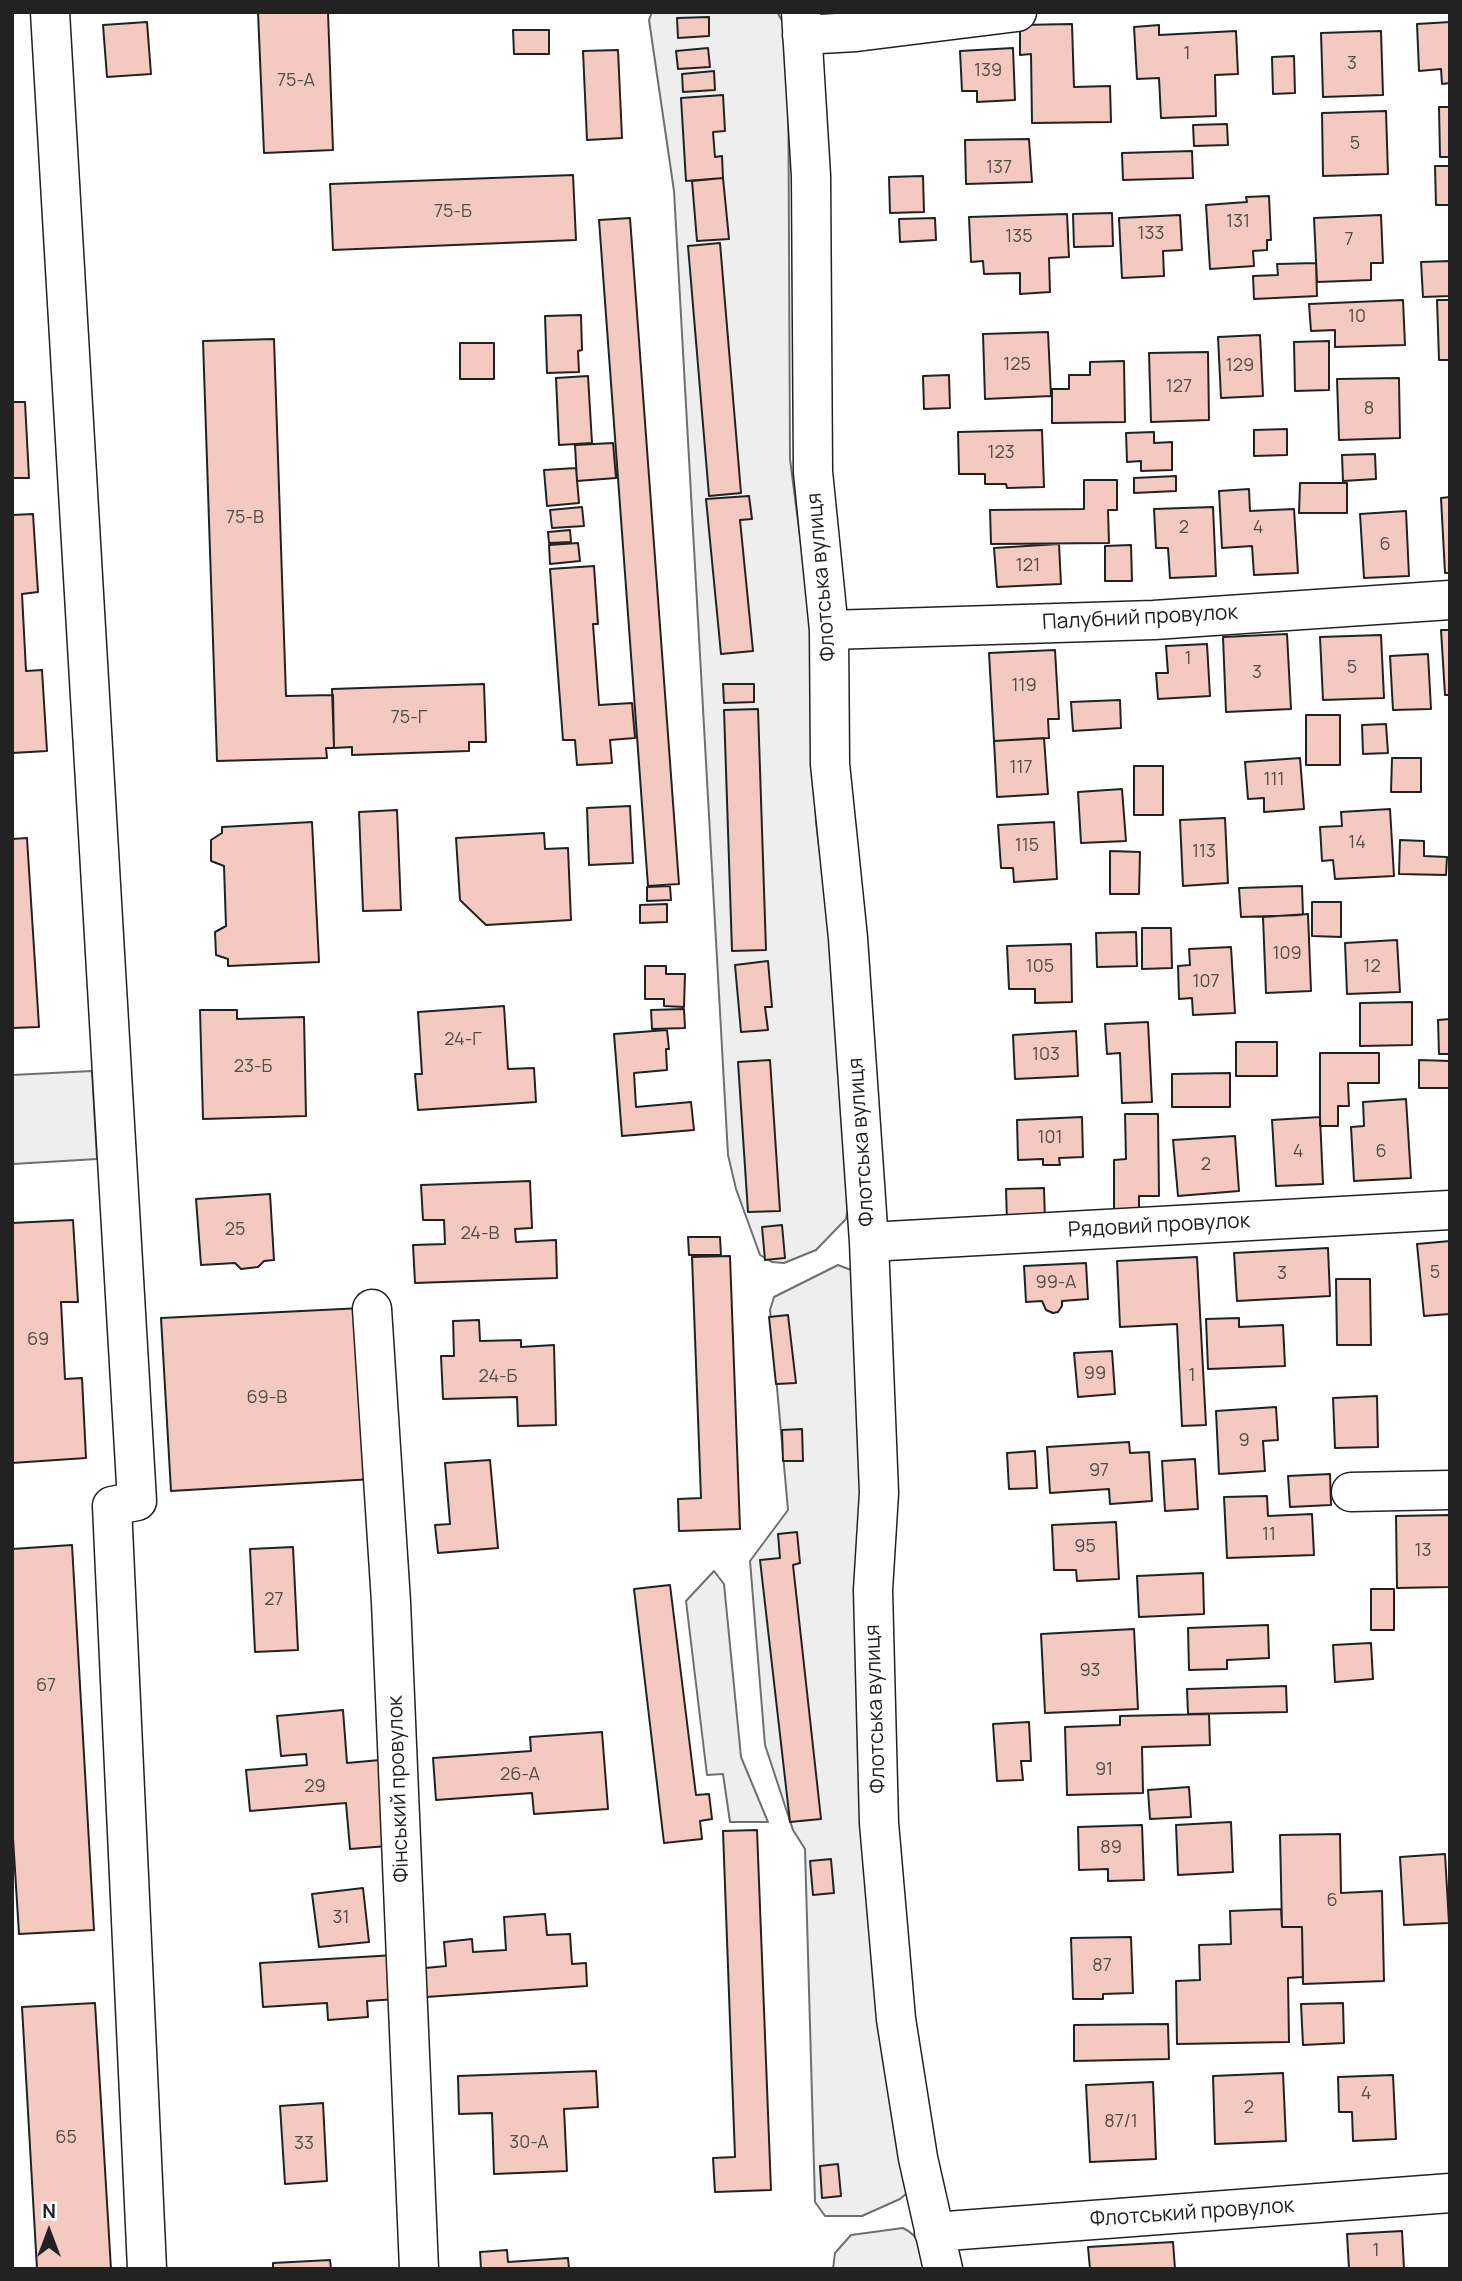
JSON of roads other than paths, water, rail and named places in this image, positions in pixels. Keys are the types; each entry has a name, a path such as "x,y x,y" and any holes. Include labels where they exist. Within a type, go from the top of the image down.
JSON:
{"street":[{"path":"50,12 137,1501 112,1506 147,2269"},
{"path":"801,24 856,32 1017,12"},
{"name":"Флотська вулиця","path":"801,24 811,176 813,472 829,630 830,764 848,938 869,1242 879,1493 873,1590 879,1823 895,2019 918,2158 943,2269"},
{"name":"Палубний провулок","path":"829,630 1154,620 1450,600"},
{"name":"Рядовий провулок","path":"869,1242 1450,1210"},
{"name":"Фінський провулок","path":"372,1309 392,1616 419,2269"},
{"path":"1351,1492 1450,1490"},
{"name":"Флотський провулок","path":"934,2232 1450,2193"}]}
